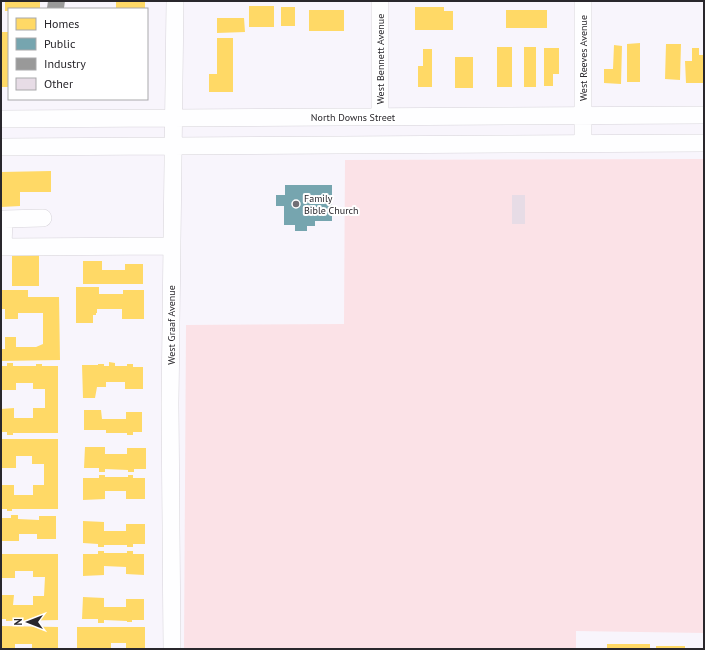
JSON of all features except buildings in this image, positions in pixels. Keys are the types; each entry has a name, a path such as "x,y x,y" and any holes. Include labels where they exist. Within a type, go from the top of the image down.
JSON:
{"street":[{"name":"West Graaf Avenue","path":"172,649 170,408 175,1"},
{"name":"West Bennett Avenue","path":"380,1 380,117"},
{"name":"West Reeves Avenue","path":"583,1 583,143"},
{"name":"North Downs Street","path":"1,119 704,115"},
{"path":"1,148 704,143"},
{"path":"43,218 2,217 2,247 172,246"}],"shaded area":[{"path":"704,159 704,633 576,631 576,649 184,649 186,325 344,324 345,160"}],"place":[{"name":"Family Bible Church","path":"296,204"}]}
